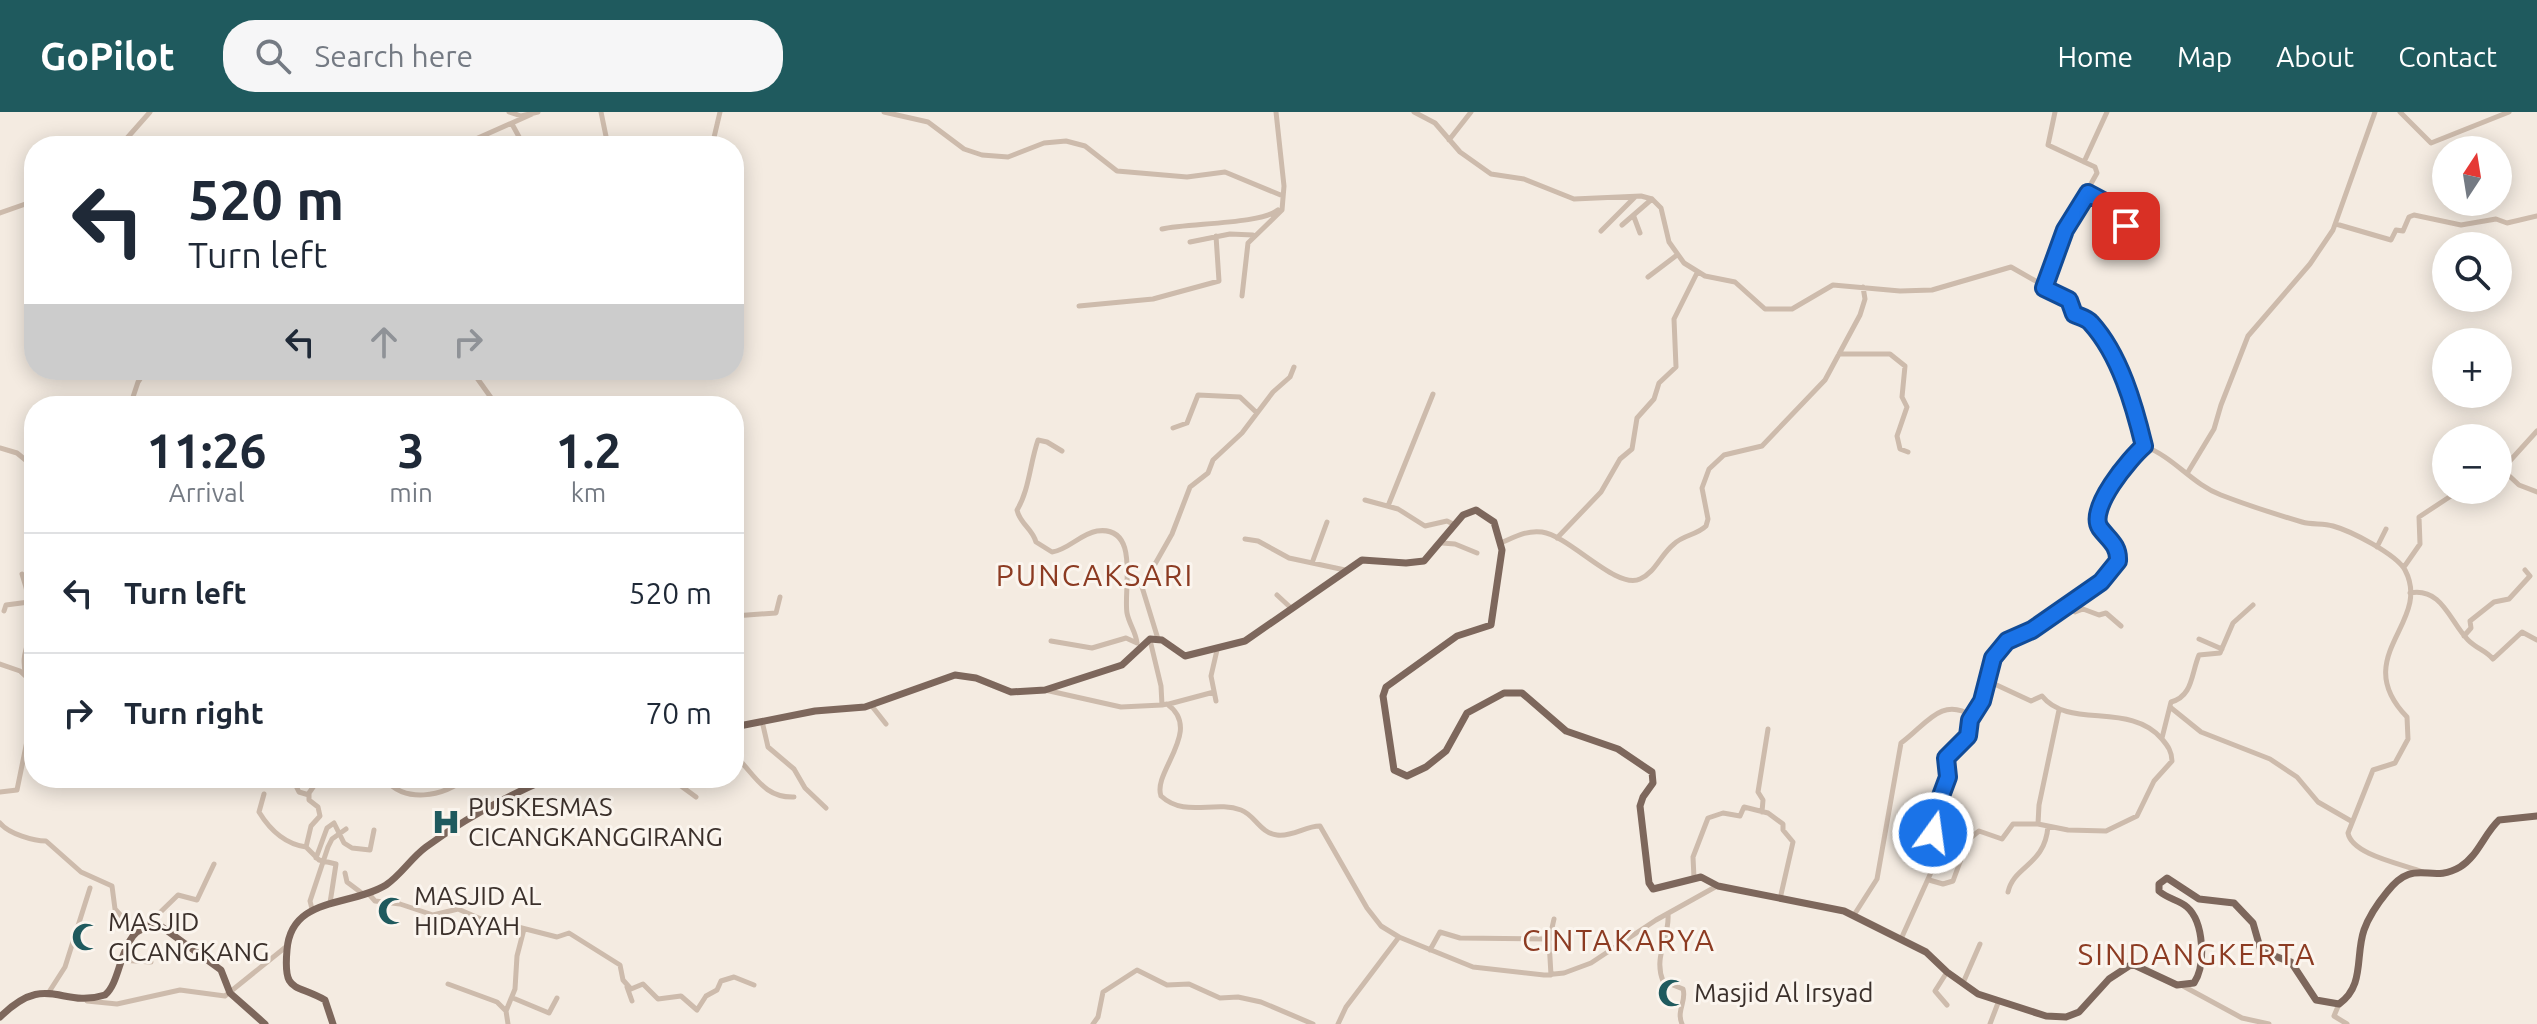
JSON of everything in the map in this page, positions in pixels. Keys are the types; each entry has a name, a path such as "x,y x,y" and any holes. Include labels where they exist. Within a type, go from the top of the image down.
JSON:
{"main road":[{"path":"744,725 815,711 871,705 955,675 976,678 1011,692 1045,690 1122,665 1139,644 1154,639 1185,656 1217,650 1245,641 1345,570 1367,559 1406,563 1424,561 1467,512 1482,511 1494,522 1503,557 1491,625 1457,636 1384,691 1392,767 1403,776 1421,770 1446,751 1467,713 1504,693 1522,693 1566,731 1618,749 1648,768 1654,781 1640,806 1649,887 1657,890 1694,878 1706,878 1718,886 1823,905 1854,915 1926,952 1963,984 1998,1003 2046,1016 2066,1017 2087,1006 2109,979 2132,964 2183,986 2191,985 2198,977 2200,933 2195,917 2187,907 2159,891 2160,882 2167,878 2199,899 2234,903 2253,923 2261,951 2291,962 2319,1003 2339,1004 2350,996 2355,985 2364,930 2374,911 2400,877 2409,873 2445,873 2463,865 2499,820 2537,816"},
{"path":"333,1024 325,1000 290,985 286,973 287,946 294,926 312,909 366,894 395,878 423,849 462,822 527,788"},
{"path":"0,1017 26,997 49,992 74,998 97,997 109,992 128,943 152,926 162,927 221,970 230,993 265,1024"}],"street":[{"path":"129,136 150,112"},
{"path":"509,112 518,115 535,113"},
{"path":"601,112 606,136"},
{"path":"714,136 720,112"},
{"path":"884,112 928,122 964,149 982,155 1002,158 1044,143 1073,142 1085,146 1117,171 1187,177 1225,172 1283,199"},
{"path":"1242,296 1248,243 1253,235 1278,216 1283,199 1276,112"},
{"path":"1414,112 1435,123 1449,140 1491,174 1524,179 1570,199 1636,196 1652,199 1662,211 1669,240 1677,255 1697,273 1735,282 1758,305 1776,311 1797,307 1829,286 1932,290 2011,267 2069,300 2073,312 2083,318 2107,349 2126,386 2144,446 2164,455 2222,495 2306,523 2331,525 2377,547 2404,567 2410,593 2404,620 2385,664 2387,688 2407,717 2408,739 2395,763 2373,770 2351,821 2348,839 2355,846 2424,872"},
{"path":"1449,140 1471,112"},
{"path":"2044,288 2065,230 2088,193 2097,170 2048,145 2055,112"},
{"path":"2084,162 2107,112"},
{"path":"2188,472 2214,429 2246,340 2310,264 2336,224 2375,112"},
{"path":"2400,112 2431,143 2509,112"},
{"path":"484,136 535,113"},
{"path":"512,124 519,136"},
{"path":"2088,193 2103,201 2127,227 2142,211"},
{"path":"1601,231 1636,196"},
{"path":"1162,229 1204,222 1260,219 1276,213 1283,199"},
{"path":"1622,225 1652,199"},
{"path":"0,213 24,205"},
{"path":"2336,224 2391,240 2396,230 2403,231 2409,217 2414,215 2461,225 2496,219 2507,223 2537,216"},
{"path":"1634,217 1640,233"},
{"path":"1190,242 1240,233 1253,235"},
{"path":"1079,306 1153,299 1219,281 1216,236"},
{"path":"1648,277 1677,255"},
{"path":"1557,538 1601,492 1620,459 1632,449 1637,418 1654,399 1659,383 1676,367 1674,319 1697,273"},
{"path":"1501,543 1524,532 1543,532 1623,580 1634,581 1644,577 1676,541 1706,526 1708,519 1702,488 1713,464 1724,455 1766,443 1825,380 1863,308 1863,287"},
{"path":"1839,354 1890,354 1905,366 1902,397 1907,407 1897,441 1900,449 1908,452"},
{"path":"1294,367 1290,377 1273,392 1242,433 1213,460 1208,473 1190,487 1172,534 1143,584 1142,593 1154,616 1154,639 1165,705 1177,719 1178,734 1173,759 1160,777 1161,796 1181,807 1241,810 1264,830 1276,835 1320,826 1367,908 1381,926 1399,937 1482,969 1551,975 1591,963 1718,886"},
{"path":"1388,506 1433,394"},
{"path":"1173,428 1187,423 1199,395 1240,397 1257,413"},
{"path":"2512,459 2537,431"},
{"path":"1062,451 1038,440 1026,477 1025,494 1017,510 1019,519 1032,529 1036,542 1052,552 1091,532 1106,531 1117,536 1129,562 1125,582 1127,611 1139,644"},
{"path":"1901,939 1929,880 1934,854 1932,820 1947,781 1946,758 1968,736 1972,716 1982,701 1993,658 2007,641 2032,630 2105,579 2116,564 2117,549 2100,527 2098,511 2127,464 2144,446"},
{"path":"0,448 24,459"},
{"path":"2512,480 2537,492"},
{"path":"1365,500 1388,506 1425,526 1447,521 1455,525"},
{"path":"2404,567 2420,544 2419,517 2439,504"},
{"path":"1312,563 1327,522"},
{"path":"2377,547 2386,529"},
{"path":"1245,539 1258,541 1289,558 1345,570"},
{"path":"1442,543 1455,544 1477,553"},
{"path":"2464,636 2471,628 2470,621 2488,606 2509,599 2530,576 2525,570"},
{"path":"22,574 24,582"},
{"path":"2410,593 2418,591 2436,597 2464,636 2493,659 2522,632 2537,640"},
{"path":"1277,595 1291,608"},
{"path":"744,615 776,613 780,597"},
{"path":"4,611 9,603 24,602"},
{"path":"2162,739 2170,707 2173,701 2182,700 2194,679 2199,655 2218,655 2233,623 2253,605"},
{"path":"2066,606 2075,612 2083,609 2108,614 2121,626"},
{"path":"1051,641 1092,648 1126,638 1139,644"},
{"path":"2199,639 2222,649"},
{"path":"1216,701 1211,676 1217,650"},
{"path":"0,664 24,675"},
{"path":"1929,880 1943,884 1953,881 1968,840 1979,831 2002,839 2013,824 2038,824 2097,833 2134,819 2154,781 2172,761 2173,755 2162,739 2150,727 2137,721 2059,710 2042,696 2031,701 1988,681"},
{"path":"1045,690 1121,707 1165,705 1214,692"},
{"path":"871,705 886,724"},
{"path":"2170,707 2201,732 2270,759 2297,777 2318,802 2351,821"},
{"path":"1854,915 1877,879 1901,743 1943,709 1958,708 1972,716"},
{"path":"2038,824 2039,805 2059,710"},
{"path":"762,721 768,747 794,769 805,788 826,808"},
{"path":"1762,812 1763,801 1758,794 1768,729"},
{"path":"0,792 17,790 24,756"},
{"path":"744,763 752,778 776,795 794,797"},
{"path":"297,788 299,792 309,795"},
{"path":"306,847 311,826 320,816 319,809 309,800 313,788"},
{"path":"393,788 426,796 453,788"},
{"path":"684,788 696,797"},
{"path":"264,794 259,812 268,825 289,842 306,847 316,858 335,864 337,868 330,903"},
{"path":"1694,878 1693,857 1708,818 1723,813 1738,816 1744,807 1762,812 1783,824 1783,830 1793,842 1780,899"},
{"path":"0,823 9,831 38,842 46,841 81,872 109,883 114,889 115,909 132,928 141,931 178,895 196,900 214,864"},
{"path":"316,858 330,825 334,823 348,846 368,851 374,830"},
{"path":"2008,892 2012,881 2041,853 2048,826"},
{"path":"312,909 310,901 332,839 346,829"},
{"path":"345,873 347,882 375,901 400,904 425,914 440,915 458,909 497,926 557,937 566,933 575,935 620,965 632,1001"},
{"path":"49,992 65,967 90,888"},
{"path":"1668,914 1660,950 1661,978 1683,989 1679,1015 1682,1024"},
{"path":"1551,975 1550,939 1554,919"},
{"path":"506,1011 513,998 518,974 517,956 524,929"},
{"path":"1430,950 1437,935 1442,932 1460,938 1550,939"},
{"path":"1338,1024 1346,1007 1399,937"},
{"path":"1963,984 1980,944"},
{"path":"74,998 117,1004 171,990 223,996 287,946"},
{"path":"119,960 151,962"},
{"path":"1093,1024 1098,1017 1103,992 1137,970 1167,985 1189,984 1220,998 1238,997 1261,1002 1313,1024"},
{"path":"1947,972 1935,991 1947,1005"},
{"path":"627,986 633,989 643,984 661,999 681,996 697,1010 721,981 734,977 754,985"},
{"path":"448,984 497,1002 506,1011 508,1024"},
{"path":"2183,986 2242,1018 2269,1024"},
{"path":"513,998 549,1013 557,998"},
{"path":"1990,1024 1998,1003"},
{"path":"2326,1024 2339,1004"},
{"path":"2334,1016 2347,1024"}],"place":[{"name":"PUSKESMAS CICANGKANGGIRANG","path":"446,822"},
{"name":"MASJID AL HIDAYAH","path":"392,911"},
{"name":"MASJID CICANGKANG","path":"86,937"},
{"name":"Masjid Al Irsyad","path":"1672,993"}],"district":[{"name":"PUNCAKSARI","path":"1095,576"},
{"name":"CINTAKARYA","path":"1619,941"},
{"name":"SINDANGKERTA","path":"2197,955"}],"route":[{"path":"1933,833 1932,820 1948,777 1946,758 1968,736 1970,720 1982,701 1993,658 2010,638 2032,630 2105,579 2118,561 2117,549 2097,518 2118,476 2144,446 2136,413 2114,361 2091,323 2074,314 2069,300 2044,288 2065,230 2088,193 2103,201 2126,226"}]}
